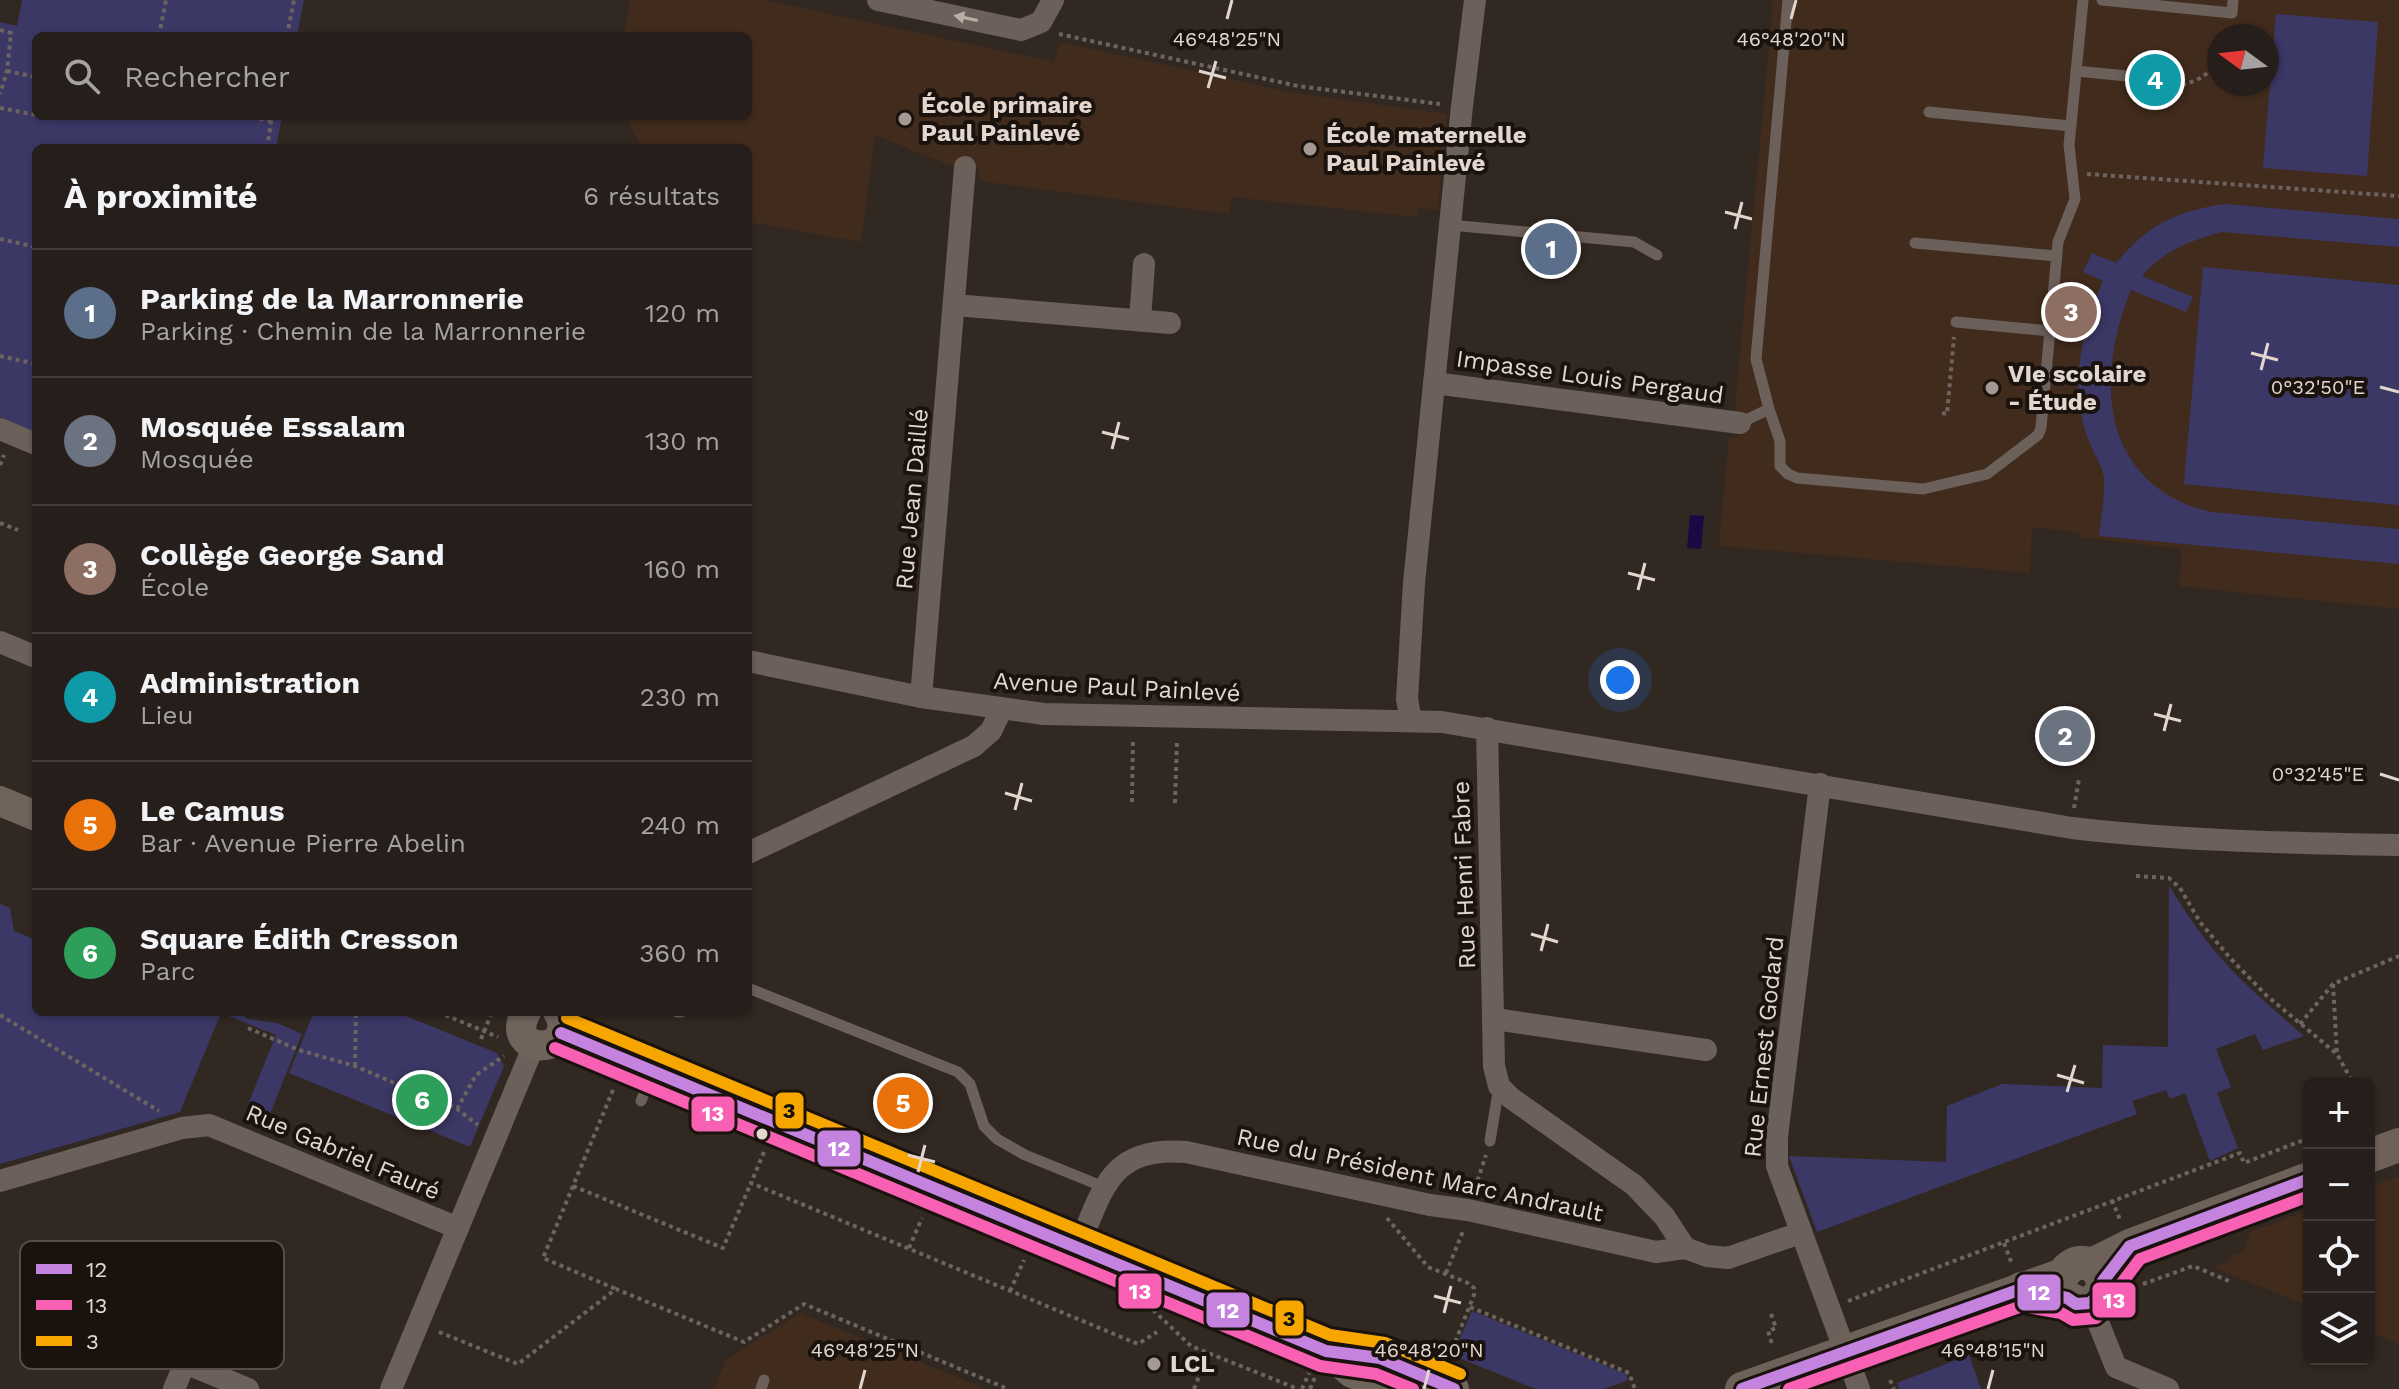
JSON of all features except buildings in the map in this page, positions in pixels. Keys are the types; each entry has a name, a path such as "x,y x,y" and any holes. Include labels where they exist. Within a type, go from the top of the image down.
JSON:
{"main road":[{"path":"0,801 32,814"},
{"path":"515,1020 521,1024 524,1037 551,1030 653,1071 1326,1351 1353,1372 1392,1389"},
{"path":"2375,1154 2399,1145"},
{"path":"1742,1389 2021,1289 2086,1291 2130,1246 2303,1181"},
{"path":"1353,1372 1380,1358 1450,1377"}],"street":[{"path":"878,0 1021,30 1041,22 1053,0"},
{"path":"1411,721 1407,699 1434,383 1475,0"},
{"name":"Rue Jean Daillé","path":"921,697 965,167"},
{"path":"1140,320 1144,264"},
{"path":"954,305 1170,323"},
{"name":"Impasse Louis Pergaud","path":"1434,383 1740,423"},
{"path":"0,429 32,442"},
{"path":"0,642 32,655"},
{"name":"Avenue Paul Painlevé","path":"752,662 921,697 1001,710 1044,714 1411,721 1487,728 2072,828 2136,836 2231,841 2399,845"},
{"path":"752,851 974,746 991,731 1001,710"},
{"name":"Rue Henri Fabre","path":"1487,728 1494,1066 1499,1086"},
{"name":"Rue Ernest Godard","path":"1820,784 1776,1150 1780,1179 1859,1389"},
{"path":"1495,1019 1706,1050"},
{"path":"391,1389 495,1140 551,1030"},
{"path":"1499,1086 1511,1098 1634,1185 1664,1216 1685,1248"},
{"name":"Rue Gabriel Fauré","path":"182,1128 209,1125 458,1228"},
{"path":"0,1181 182,1128"},
{"name":"Rue du Président Marc Andrault","path":"1078,1248 1104,1187 1115,1172 1129,1160 1165,1150 1201,1155 1430,1205 1468,1210 1656,1252 1685,1248 1707,1256 1728,1258 1800,1233"},
{"path":"2086,1291 2116,1367 2168,1389"},
{"path":"174,1389 182,1369"},
{"path":"200,1369 248,1389"}],"lane":[{"path":"1788,0 1756,359 1780,441 1780,466 1797,478 1923,489 1987,474 2038,435 2041,428 2058,242 2075,199 2070,159 2071,126 2083,0"},
{"path":"2102,0 2165,3 2232,13 2233,0"},
{"path":"2076,71 2127,76"},
{"path":"1929,112 2071,126"},
{"path":"1450,225 1634,242 1657,255"},
{"path":"1915,243 2056,256"},
{"path":"1956,322 2050,331"},
{"path":"1740,423 1769,409"},
{"path":"752,990 958,1072 970,1084 984,1126 997,1139 1025,1155 1104,1187"},
{"path":"641,1101 653,1071"},
{"path":"1490,1141 1499,1086"}],"path":[{"path":"160,32 166,0"},
{"path":"288,32 294,0"},
{"path":"1041,22 1056,34 1298,86 1462,106"},
{"path":"0,30 11,33 7,71 0,94"},
{"path":"7,71 32,76"},
{"path":"2182,85 2207,74"},
{"path":"0,108 32,114"},
{"path":"268,144 272,120"},
{"path":"2073,173 2399,196"},
{"path":"0,239 32,246"},
{"path":"1942,413 1947,414 1956,322"},
{"path":"0,356 32,363"},
{"path":"0,523 18,530"},
{"path":"1132,802 1133,716"},
{"path":"1175,803 1177,717"},
{"path":"2136,876 2169,878 2180,888 2200,922 2230,958 2337,1054 2350,1077"},
{"path":"2300,1024 2333,984 2399,956"},
{"path":"2333,984 2337,1054"},
{"path":"0,1015 163,1113 182,1128"},
{"path":"355,1066 356,1016"},
{"path":"448,1016 484,1031 515,1020"},
{"path":"481,1039 490,1016"},
{"path":"248,1028 299,1050 355,1066 457,1109 495,1140"},
{"path":"457,1109 476,1075 504,1056"},
{"path":"613,1090 543,1258 744,1342 804,1304 1008,1389"},
{"path":"1830,1308 2240,1153 2244,1163 2303,1140"},
{"path":"1446,1273 1464,1231 1490,1141"},
{"path":"573,1186 723,1248 764,1152"},
{"path":"751,1183 1138,1344 1157,1332"},
{"path":"1386,1217 1428,1267 1474,1288 1450,1377"},
{"path":"909,1248 922,1218"},
{"path":"1010,1291 1024,1260"},
{"path":"2143,1284 2193,1266 2229,1281"},
{"path":"418,1324 518,1364 616,1289"},
{"path":"1470,1306 1629,1373 1635,1389"},
{"path":"1771,1314 1776,1328 1768,1331 1772,1344"},
{"path":"1191,1346 1298,1389"},
{"path":"1194,1389 1209,1353"},
{"path":"1890,1380 1894,1389"},
{"path":"1313,1383 1321,1386"}],"shaded area":[{"path":"22,0 304,0 298,32 32,32 32,120 281,120 277,144 32,144 32,430 0,417 0,22 17,26"},
{"name":"École primaire Paul Painlevé","path":"630,0 765,0 1054,62 1060,42 1289,92 1447,114 1438,210 1418,208 1417,217 1231,197 1229,214 979,181 979,169 949,165 875,135 861,242 752,223 752,144 640,144 627,120 752,120 752,32 625,32"},
{"path":"1770,0 2399,0 2399,609 2179,586 2182,549 2079,537 2079,532 2049,529 2032,528 2030,573 1719,546 1729,438 1738,438 1740,423 1735,407 1773,5"},
{"path":"2276,14 2378,22 2367,176 2263,168 2269,96 2279,96 2279,24 2275,24"},
{"path":"2225,204 2399,219 2399,247 2222,232 2168,253 2142,276 2193,297 2186,312 2131,290 2114,349 2111,379 2112,409 2120,437 2133,463 2153,484 2184,504 2211,512 2399,529 2399,564 2099,536 2104,479 2081,414 2079,375 2084,337 2103,281 2083,272 2092,253 2116,263 2140,239 2164,222 2192,211"},
{"path":"2203,267 2399,285 2399,505 2184,484"},
{"path":"1690,515 1704,516 1701,549 1687,548"},
{"path":"2169,886 2221,958 2304,1036 2263,1050 2255,1034 2216,1049 2231,1087 2217,1093 2238,1148 2210,1161 2185,1093 2170,1099 2166,1090 2132,1101 2137,1114 1817,1232 1789,1156 1946,1162 1947,1106 2002,1084 2102,1088 2103,1045 2168,1047"},
{"path":"0,904 10,908 14,931 32,938 32,1016 220,1016 180,1112 0,1164"},
{"path":"228,1016 277,1023 302,1034 264,1129 242,1119 276,1035"},
{"path":"312,1016 406,1016 497,1053 504,1066 470,1147 289,1073"},
{"path":"2399,1176 2399,1344 2375,1334 2375,1185"},
{"path":"2303,1212 2303,1304 2212,1267 2243,1252 2250,1232"},
{"path":"1472,1311 1626,1374 1628,1380 1604,1389 1536,1389 1459,1358 1455,1350"},
{"path":"800,1313 986,1389 714,1389 726,1360"},
{"path":"1969,1355 1981,1389 1899,1389 1897,1383"}],"transit line":[{"name":"3","path":"567,1018 1330,1335 1385,1343 1460,1374"},
{"name":"12","path":"561,1033 1326,1351 1380,1358 1454,1389"},
{"name":"13","path":"555,1048 1320,1366 1376,1374 1413,1389"},
{"name":"12","path":"1742,1389 2021,1289 2067,1298 2076,1304 2090,1303 2100,1294 2103,1281 2130,1246 2303,1181"},
{"name":"13","path":"1789,1389 2022,1306 2061,1313 2073,1320 2096,1318 2113,1303 2118,1288 2140,1259 2303,1198"}],"place":[{"name":"Administration","path":"2155,80"},
{"name":"École primaire Paul Painlevé","path":"905,119"},
{"name":"École maternelle Paul Painlevé","path":"1310,149"},
{"name":"Parking de la Marronnerie","path":"1551,249"},
{"name":"Collège George Sand","path":"2071,312"},
{"name":"VIe scolaire - Étude","path":"1992,388"},
{"name":"Mosquée Essalam","path":"2065,736"},
{"name":"Square Édith Cresson","path":"422,1100"},
{"name":"Le Camus","path":"903,1103"},
{"name":"LCL","path":"1154,1364"}]}
